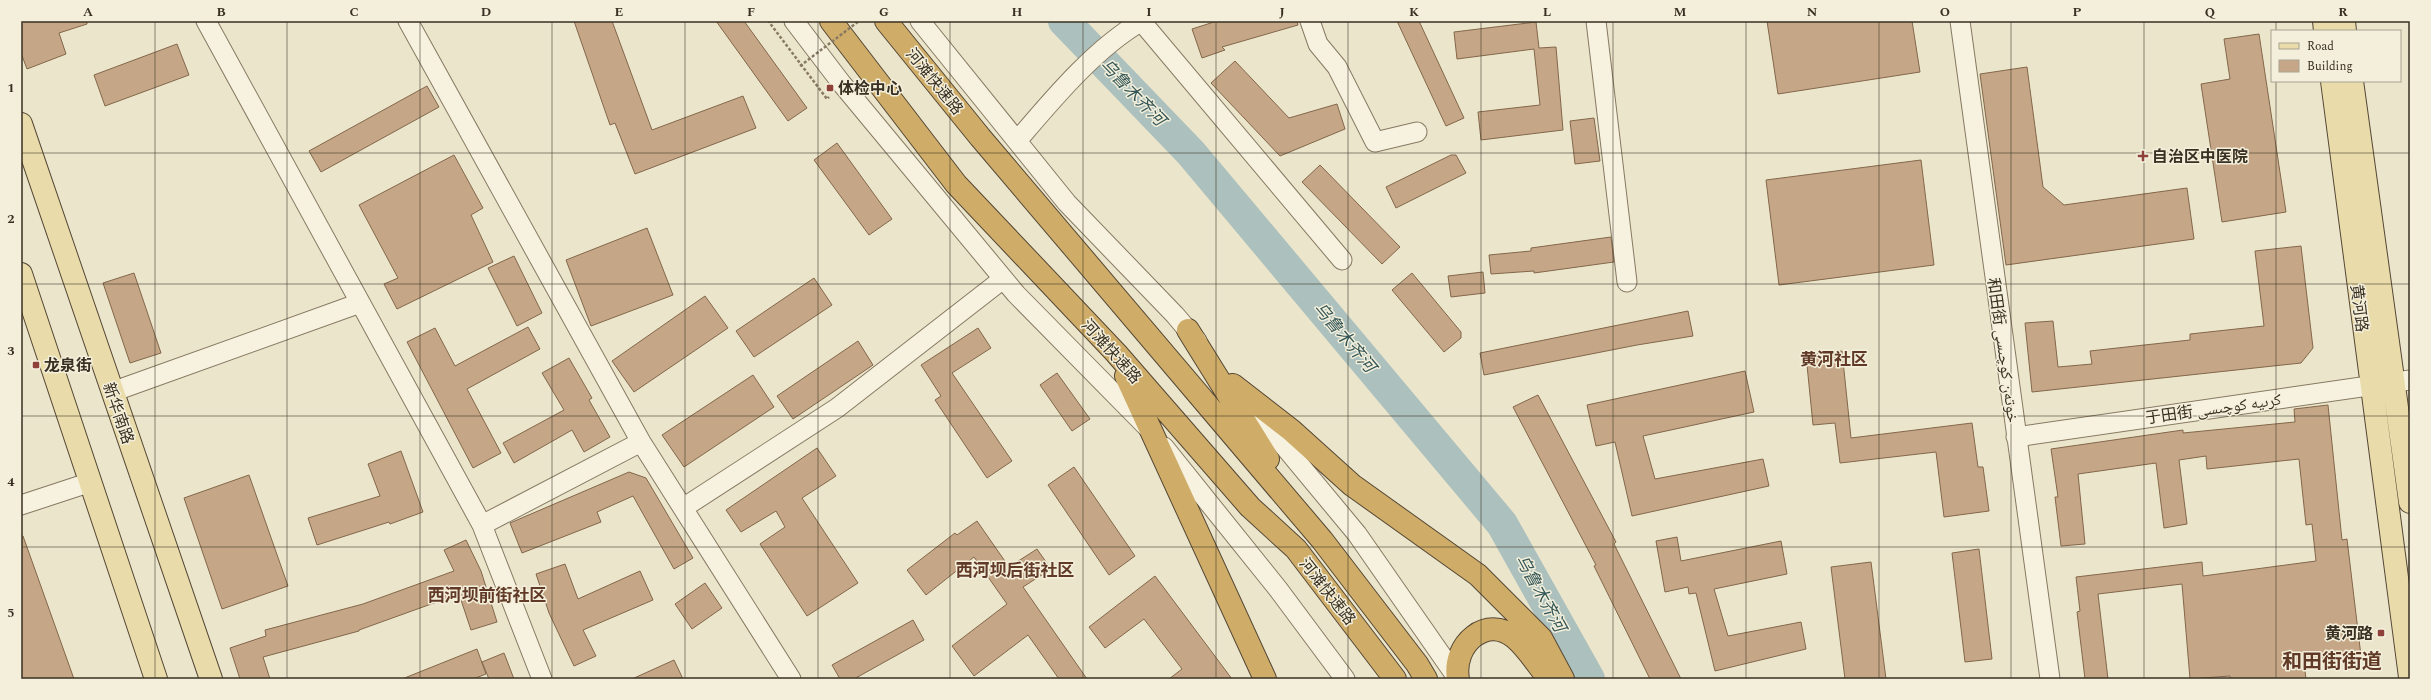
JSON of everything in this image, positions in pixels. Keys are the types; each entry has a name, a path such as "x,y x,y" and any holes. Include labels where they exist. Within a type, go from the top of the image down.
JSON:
{"highway":[{"name":"河滩快速路","path":"831,21 956,184 1116,353 1250,507 1296,549 1395,679"},
{"name":"河滩快速路","path":"886,21 980,137 1305,520 1412,658 1426,679"},
{"path":"1188,330 1305,520"},
{"path":"1116,353 1265,679"},
{"path":"1233,385 1291,430 1352,486 1478,575 1541,638 1563,679"},
{"path":"1458,679 1456,668 1458,656 1463,646 1471,637 1482,632 1493,630 1505,632 1515,638 1549,679"}],"main road":[{"name":"黄河路","path":"2332,82 2370,385 2410,677"},
{"name":"黄河路","path":"2352,82 2402,381 2410,502"},
{"name":"新华南路","path":"21,124 211,679"},
{"path":"21,274 156,679"}],"street":[{"path":"206,21 482,525 542,679"},
{"path":"408,21 641,442 792,679"},
{"path":"794,21 842,84 1016,294 1153,433 1278,589 1344,679"},
{"path":"920,21 1067,203 1188,330 1357,534 1458,679"},
{"path":"1017,141 1053,99 1118,36 1142,21 1342,260"},
{"path":"1310,21 1318,44 1337,67 1375,142 1417,132"},
{"path":"1596,21 1627,282"},
{"name":"和田街 خوتەن كوچىسى","path":"1960,21 2050,679"},
{"path":"683,508 837,408 1003,279"},
{"path":"112,392 360,303"},
{"name":"于田街 كرىيە كوچىسى","path":"2016,437 2402,381"},
{"path":"482,525 641,442"},
{"path":"21,505 91,482"}],"path":[{"path":"771,21 769,22 800,66 827,99"},
{"path":"800,66 859,21"}],"building":[{"path":"21,21 87,21 87,24 59,33 66,54 27,69 21,53"},
{"path":"574,21 612,21 652,130 743,96 756,128 635,174 615,123 610,125"},
{"path":"716,21 744,21 807,108 788,121"},
{"path":"1217,21 1297,21 1298,25 1222,47 1225,50 1202,58 1192,29"},
{"path":"1397,21 1419,21 1464,118 1446,126"},
{"path":"1767,21 1912,21 1920,72 1778,94"},
{"path":"1536,22 1539,48 1556,47 1563,130 1481,140 1478,112 1540,105 1534,49 1457,59 1454,32"},
{"path":"2259,34 2286,212 2222,222 2201,84 2230,79 2224,39"},
{"path":"177,44 189,75 105,106 94,75"},
{"path":"1235,61 1289,118 1337,104 1345,129 1280,156 1211,83"},
{"path":"2027,67 2043,187 2064,205 2187,188 2194,239 2006,265 1980,74"},
{"path":"427,86 439,107 321,172 309,151"},
{"path":"1594,118 1600,161 1575,164 1570,121"},
{"path":"837,143 892,219 869,235 814,160"},
{"path":"454,155 483,208 471,215 493,262 397,309 384,284 398,278 359,205"},
{"path":"1451,155 1456,155 1466,173 1396,208 1386,187"},
{"path":"1921,160 1934,265 1779,285 1766,180"},
{"path":"1320,165 1400,247 1382,264 1302,182"},
{"path":"647,228 673,295 591,326 566,260"},
{"path":"1611,237 1614,262 1534,273 1534,271 1491,274 1489,255 1531,251 1531,248"},
{"path":"2301,246 2313,348 2301,363 2032,392 2025,323 2053,321 2058,367 2092,364 2090,351 2190,340 2190,334 2264,326 2255,251"},
{"path":"514,256 542,313 517,326 488,268"},
{"path":"1483,272 1485,293 1451,297 1448,276"},
{"path":"134,273 161,353 130,363 103,283"},
{"path":"1412,273 1461,332 1461,338 1444,352 1392,290"},
{"path":"814,278 832,305 754,357 736,331"},
{"path":"705,296 728,328 634,392 612,361"},
{"path":"1688,311 1693,336 1637,345 1484,375 1480,353"},
{"path":"528,327 540,349 467,389 501,453 473,468 407,342 435,328 455,366"},
{"path":"978,328 991,348 952,373 1012,461 987,478 935,400 941,396 921,365"},
{"path":"858,341 873,365 793,419 777,396"},
{"path":"1842,351 1851,438 1972,423 1978,467 1983,467 1989,511 1944,517 1936,452 1840,463 1835,423 1813,425 1806,355"},
{"path":"569,358 592,398 589,400 610,437 584,452 572,430 514,463 503,443 564,410 542,373"},
{"path":"1745,371 1754,412 1643,436 1655,479 1763,459 1769,486 1632,516 1615,442 1596,446 1587,405"},
{"path":"1057,373 1090,419 1072,431 1040,385"},
{"path":"753,375 774,407 684,467 662,435"},
{"path":"1538,395 1616,542 1614,544 1681,679 1650,679 1594,566 1596,565 1513,407"},
{"path":"2328,405 2342,540 2347,539 2361,656 2304,663 2306,679 2230,679 2230,676 2190,679 2182,584 2098,594 2108,679 2085,679 2077,612 2080,611 2076,577 2202,562 2203,576 2316,561 2312,524 2306,525 2299,459 2207,469 2206,456 2179,460 2187,524 2164,528 2156,463 2078,474 2085,544 2061,546 2055,497 2058,497 2051,449 2183,430 2183,433 2295,422 2294,409"},
{"path":"817,448 836,476 802,498 858,583 807,616 760,544 785,527 776,511 741,532 726,510"},
{"path":"401,451 423,512 390,524 389,522 317,545 308,518 380,496 368,464"},
{"path":"1074,467 1135,556 1109,575 1048,485"},
{"path":"629,472 646,478 693,558 674,569 633,496 597,512 601,522 522,553 510,523"},
{"path":"249,475 288,586 222,609 184,498"},
{"path":"977,521 1009,567 1037,549 1051,569 1023,587 1087,679 1059,679 1028,635 974,676 952,646 1007,604 974,557 926,595 907,570 955,533 957,535"},
{"path":"21,536 23,536 74,679 21,679"},
{"path":"1677,537 1681,561 1781,541 1787,574 1714,589 1728,636 1801,622 1806,649 1715,671 1696,593 1689,594 1688,587 1665,592 1656,541"},
{"path":"466,540 481,571 497,622 471,630 459,594 359,631 263,657 270,679 240,679 230,648 266,636 265,630 363,604 454,571 444,550"},
{"path":"1979,549 1992,659 1965,662 1952,553"},
{"path":"1871,562 1886,679 1845,679 1831,567"},
{"path":"565,564 578,599 640,571 653,600 583,630 596,656 574,666 549,613 536,574"},
{"path":"1155,576 1232,679 1169,679 1182,669 1144,619 1105,648 1089,627"},
{"path":"705,583 722,608 692,629 675,604"},
{"path":"913,620 924,640 854,679 840,679 832,665"},
{"path":"477,649 486,674 473,679 402,679"},
{"path":"504,653 514,679 489,679 482,662"},
{"path":"674,660 683,679 632,679"}],"waterway":[{"name":"乌鲁木齐河","path":"1064,21 1191,153 1502,524 1589,679"}],"place":[{"name":"体检中心","path":"830,88"},
{"name":"自治区中医院","path":"2143,156"},
{"name":"龙泉街","path":"36,365"},
{"name":"黄河路","path":"2381,633"}],"district":[{"name":"黄河社区","path":"1834,359"},
{"name":"西河坝后街社区","path":"1015,570"},
{"name":"西河坝前街社区","path":"487,595"},
{"name":"和田街街道","path":"2332,661"}]}
